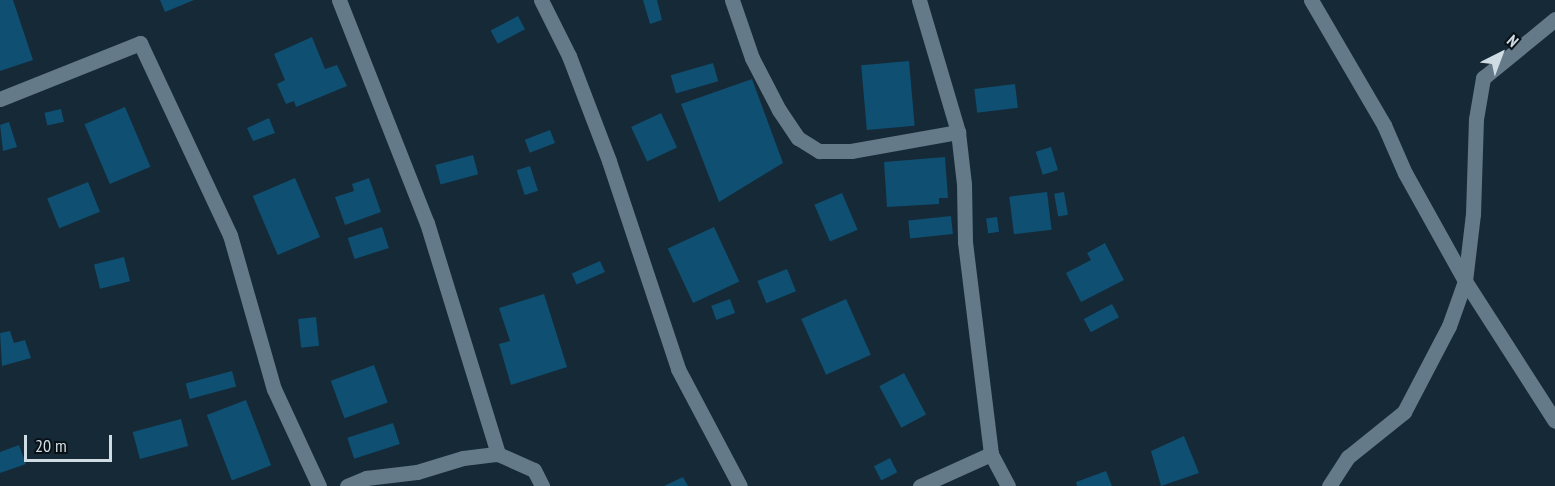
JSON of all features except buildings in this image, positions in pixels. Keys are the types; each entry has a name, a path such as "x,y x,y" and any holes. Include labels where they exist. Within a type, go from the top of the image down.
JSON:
{"street":[{"path":"339,0 427,223 498,454"},
{"path":"541,0 569,56 609,161 678,369 740,486"},
{"path":"732,0 752,58 779,110 798,138 819,151 851,150 958,132"},
{"path":"919,0 958,132 964,184 965,242 991,454 1008,486"},
{"path":"1311,0 1384,125 1405,173 1465,281 1555,421"},
{"path":"1329,486 1348,457 1404,412 1449,326 1465,281 1473,214 1476,119 1483,78 1555,19"},
{"path":"0,99 140,43 230,236 274,389 319,486"},
{"path":"347,486 366,478 498,454 534,470 542,486"},
{"path":"920,486 991,454"}]}
